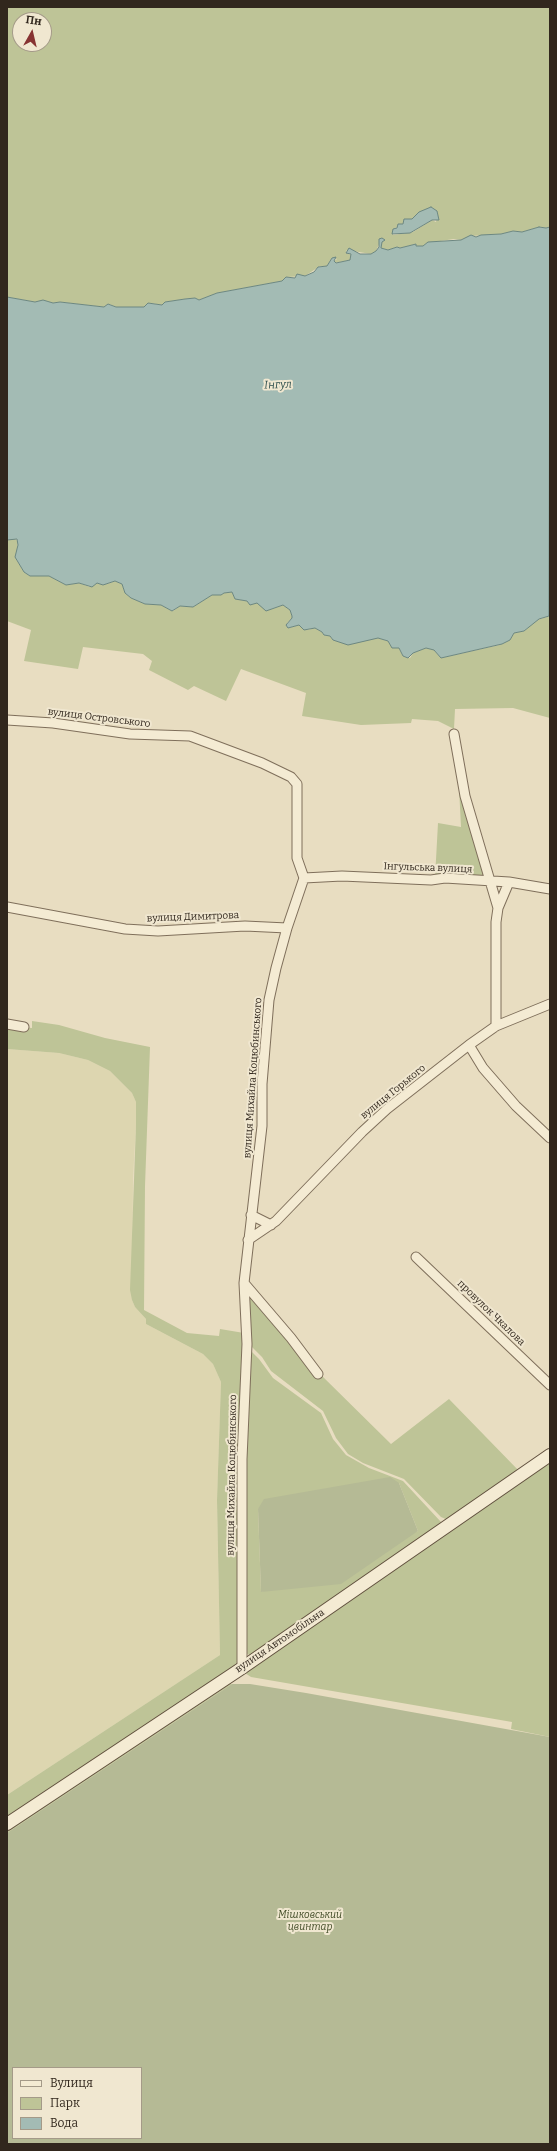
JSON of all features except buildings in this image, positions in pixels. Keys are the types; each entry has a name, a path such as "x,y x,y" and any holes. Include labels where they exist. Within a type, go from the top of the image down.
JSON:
{"street":[{"name":"вулиця Островського","path":"7,720 53,723 130,734 190,736 262,763 291,777 297,784 297,858 304,878"},
{"path":"454,734 465,796 489,881 494,889 498,908"},
{"name":"Інгульська вулиця","path":"304,878 342,876 431,880 445,878 509,882 550,889"},
{"name":"вулиця Михайла Коцюбинського","path":"242,1668 242,1459 247,1344 244,1283 262,1126 262,1084 269,1000 287,928 304,878"},
{"path":"496,1026 496,922 498,908 509,882"},
{"name":"вулиця Димитрова","path":"7,907 125,929 158,931 245,926 287,928"},
{"name":"вулиця Горького","path":"248,1240 271,1225 362,1132 387,1109 469,1045 496,1026 550,1004"},
{"path":"7,1024 24,1027"},
{"path":"469,1045 482,1068 516,1106 550,1138"},
{"path":"251,1215 271,1225"},
{"name":"провулок Чкалова","path":"416,1258 550,1385"},
{"path":"244,1283 291,1338 318,1374"},
{"name":"вулиця Автомобільна","path":"7,1824 233,1677 242,1668 550,1455"}],"shaded area":[{"path":"7,1049 59,1053 88,1060 110,1071 132,1093 136,1102 136,1125 133,1177 132,1300 135,1307 146,1319 146,1324 203,1354 213,1364 221,1382 217,1500 220,1655 7,1795"}],"green space":[{"path":"7,7 550,7 550,227 539,227 522,232 513,231 501,234 471,236 461,240 454,239 427,243 423,246 416,246 416,244 388,250 381,248 382,238 376,251 371,254 347,250 346,252 351,255 350,260 335,263 334,261 337,259 332,258 327,266 320,266 305,276 287,277 282,281 217,293 199,300 195,298 185,299 165,302 162,305 150,303 144,307 116,307 109,304 104,307 60,302 35,302 7,297","holes":["431,207 438,213 436,222 432,220 413,232 393,235 393,229 402,225 407,219 412,219"]},
{"path":"13,538 18,541 16,559 24,572 30,576 49,576 66,585 79,583 90,587 97,583 107,584 115,581 122,584 125,593 131,598 145,604 161,605 173,611 180,606 193,607 212,595 221,595 232,592 235,599 247,601 251,604 255,602 272,609 283,605 290,610 292,616 287,623 288,628 299,625 307,630 315,628 324,635 330,636 333,640 346,643 378,638 388,641 391,646 399,648 403,656 410,658 413,653 426,648 434,650 441,658 499,645 510,640 514,633 524,631 537,620 550,616 550,718 513,708 455,709 454,729 438,721 412,719 411,723 361,725 302,716 306,693 241,669 226,701 194,686 188,690 149,670 152,661 143,654 83,647 78,669 24,661 31,630 7,621 7,540"},
{"path":"458,768 486,877 435,878 438,823 461,827"},
{"path":"32,1021 59,1025 105,1038 150,1047 145,1186 144,1310 187,1333 219,1336 220,1329 244,1333 238,1661 232,1669 7,1820 7,1795 220,1655 217,1500 221,1382 213,1364 203,1354 146,1324 146,1319 135,1307 132,1300 130,1290 136,1102 132,1093 110,1071 88,1060 59,1053 7,1049 7,1026 32,1028"},
{"path":"247,1291 319,1373 391,1444 449,1399 520,1472 448,1520 441,1517 404,1479 363,1463 348,1454 336,1438 323,1411 271,1371 262,1357 250,1345"},
{"path":"252,1352 259,1359 273,1378 321,1413 333,1439 346,1455 369,1468 403,1481 441,1522 441,1525 251,1656 246,1653 245,1517 250,1353","holes":["399,1483 418,1531 261,1592 258,1509"]},
{"path":"547,1461 550,1465 550,1737 511,1729 512,1722 251,1677 245,1673"},
{"path":"390,1477 399,1483 418,1531 341,1584 261,1592 258,1509 264,1499"},
{"path":"226,1684 232,1684 7,1833 7,1829"},
{"name":"Мішковський цвинтар","path":"232,1684 250,1684 306,1693 550,1737 550,2144 7,2144 7,1833"}],"water":[{"path":"431,207 437,211 439,220 432,220 410,233 392,234 393,229 397,228 398,224 403,224 404,219 412,219 419,212"},
{"name":"Інгул","path":"539,227 550,227 549,616 539,619 524,631 514,633 510,640 502,644 441,658 434,650 426,648 413,653 408,658 403,656 399,648 392,648 388,641 378,638 348,645 333,640 330,636 324,635 315,628 304,630 299,625 288,628 286,625 292,616 290,610 283,605 266,611 257,603 250,605 247,601 235,599 232,592 221,595 212,595 193,607 180,606 172,611 161,605 145,604 131,598 125,593 122,584 115,581 103,585 97,583 92,587 79,583 66,585 49,576 30,576 24,572 15,557 18,545 17,539 7,540 7,297 35,302 43,300 53,303 60,302 104,307 108,304 116,307 144,307 148,303 162,305 165,302 185,299 195,298 199,300 217,293 282,281 286,277 295,278 297,274 305,276 314,272 318,267 327,266 332,258 336,257 334,261 336,263 350,260 351,254 346,253 349,248 360,254 371,254 379,247 379,239 382,238 385,240 382,242 381,248 388,250 416,244 416,246 423,246 428,242 461,240 471,235 476,237 513,231 522,232"}]}
